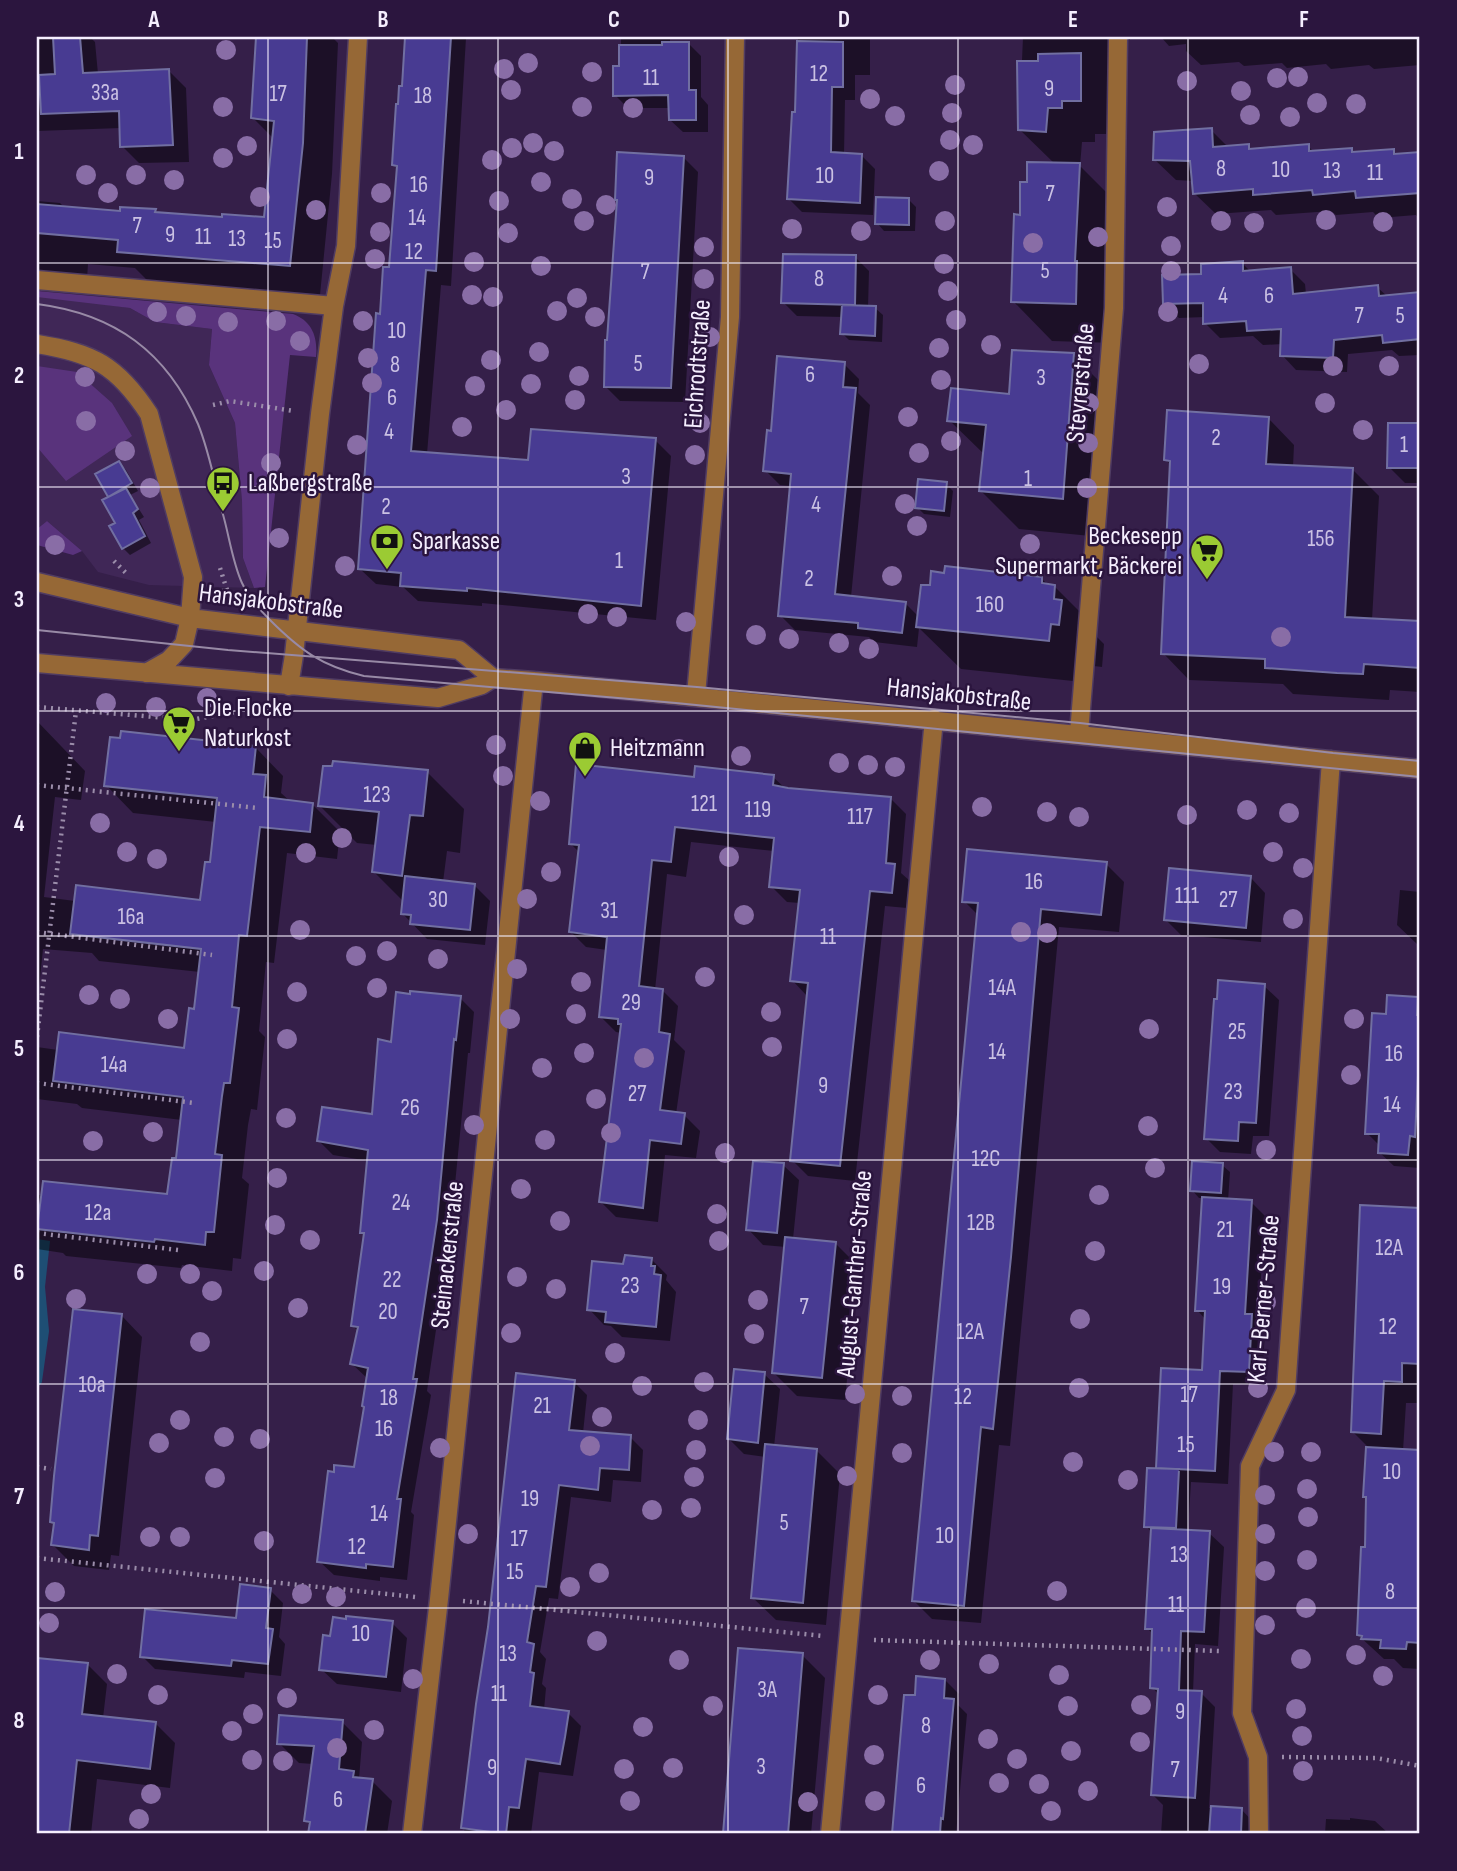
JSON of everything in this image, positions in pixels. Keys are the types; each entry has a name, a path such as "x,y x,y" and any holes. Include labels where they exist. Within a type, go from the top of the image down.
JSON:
{"street":[{"path":"289,686 320,414 334,306 346,246 358,37"},
{"name":"Eichrodtstraße","path":"696,695 730,317 735,37"},
{"name":"Steyrerstraße","path":"1079,733 1114,308 1118,37"},
{"path":"37,280 334,306"},
{"path":"37,344 72,349 106,365 136,394 149,414 193,577 190,618 184,644 180,650 146,673"},
{"name":"Hansjakobstraße","path":"37,582 190,618 459,650 493,678 696,695 1420,769"},
{"name":"Hansjakobstraße","path":"37,663 438,698 482,685 493,678"},
{"name":"Steinackerstraße","path":"412,1834 439,1599 534,681"},
{"name":"August-Ganther-Straße","path":"830,1834 934,719"},
{"name":"Karl-Berner-Straße","path":"1259,1834 1258,1757 1242,1713 1250,1466 1286,1390 1331,760"}],"path":[{"path":"214,405 230,401 320,414"},
{"path":"37,707 191,720 257,707 289,686"},
{"path":"37,1037 76,711"},
{"path":"37,785 258,808"},
{"path":"37,933 212,955"},
{"path":"37,1083 194,1103"},
{"path":"37,1233 178,1250"},
{"path":"37,1467 51,1469"},
{"path":"37,1558 847,1639 1244,1652"},
{"path":"1258,1757 1376,1758 1420,1766"}],"shaded area":[{"path":"37,291 293,314 309,325 315,336 316,357 290,355 265,587 254,588 243,558 242,501 235,423 209,365 212,329 155,322 130,308 37,297"},
{"path":"37,295 130,308 155,322 212,329 209,365 235,423 242,501 243,558 254,588 149,585 98,572 82,551 47,521 37,529"},
{"path":"37,366 77,372 112,403 132,436 66,481 37,447"},
{"path":"47,521 82,551 73,555 37,545 37,529"}],"water":[{"path":"37,1239 50,1241 45,1287 37,1286"}],"building":[{"path":"53,37 80,37 83,73 169,69 173,145 120,147 119,111 41,114 39,75 55,74"},
{"path":"256,37 307,37 303,143 290,266 117,252 118,240 37,233 37,204 120,211 120,207 156,209 155,212 222,217 222,214 264,217 274,121 251,118"},
{"path":"405,37 451,37 436,271 426,270 411,451 528,460 531,429 656,438 641,606 467,588 467,591 400,586 401,573 358,569 376,313 380,314 383,267 389,267 397,166 392,165 396,104 399,86 402,86"},
{"path":"797,41 843,42 843,87 832,87 831,152 862,154 860,203 787,199 792,112 795,112"},
{"path":"662,42 689,42 689,90 696,90 696,120 669,120 668,95 613,96 613,66 619,66 619,45 662,45"},
{"path":"1081,53 1081,101 1062,101 1062,108 1048,108 1046,132 1018,130 1017,61 1038,61 1038,54"},
{"path":"1212,128 1213,147 1249,144 1249,149 1309,144 1309,151 1352,148 1352,152 1394,149 1394,154 1420,152 1420,193 1356,198 1355,191 1313,195 1312,190 1253,195 1253,189 1193,194 1190,161 1153,160 1154,132"},
{"path":"617,152 684,156 671,388 604,387 605,340 617,200"},
{"path":"1027,162 1080,163 1075,261 1076,304 1011,302 1014,214 1020,215 1020,182 1027,182"},
{"path":"876,197 909,198 909,225 875,224"},
{"path":"783,254 856,255 855,305 781,303"},
{"path":"1243,261 1243,271 1291,267 1293,294 1378,285 1379,296 1420,292 1420,339 1383,343 1382,335 1334,340 1333,358 1280,356 1281,329 1247,331 1246,321 1203,324 1203,303 1163,304 1162,275 1201,274 1201,264"},
{"path":"842,305 876,306 875,336 840,334"},
{"path":"1012,350 1074,353 1063,499 979,491 986,425 947,421 951,388 1009,394"},
{"path":"777,356 845,362 843,387 856,388 835,594 906,602 902,633 858,628 858,623 778,616 791,474 763,471 767,430 771,431"},
{"path":"1167,410 1269,417 1266,464 1353,468 1345,617 1420,621 1420,668 1364,664 1363,674 1337,673 1265,668 1265,659 1161,654 1170,461 1164,460"},
{"path":"1388,423 1420,423 1420,468 1387,468"},
{"path":"119,461 132,483 108,497 95,474"},
{"path":"918,479 947,482 944,511 915,508"},
{"path":"126,488 138,509 133,513 145,536 122,549 109,526 115,523 102,500"},
{"path":"945,566 1042,577 1042,583 1055,585 1054,599 1062,600 1059,625 1051,624 1049,641 916,627 921,585 930,585 931,571 944,573"},
{"path":"121,731 256,746 253,774 266,775 264,797 313,803 310,832 260,827 247,936 239,935 232,1007 239,1008 230,1083 224,1083 215,1154 222,1155 214,1232 206,1232 205,1245 37,1229 43,1181 167,1194 172,1158 176,1158 183,1097 53,1081 59,1032 184,1048 189,1008 194,1009 201,949 70,934 76,885 200,900 205,862 210,862 217,798 104,786 110,737 120,738"},
{"path":"333,761 428,770 423,816 410,815 402,876 372,872 379,812 318,806 323,766 332,766"},
{"path":"576,764 694,777 695,766 774,775 773,785 788,788 891,797 886,863 895,864 892,893 870,891 840,1166 790,1161 808,983 790,981 800,890 769,887 774,838 675,827 671,862 652,860 639,986 663,989 659,1032 670,1034 660,1110 685,1113 681,1144 650,1140 643,1208 599,1202 621,1024 618,1024 618,1019 599,1017 607,937 569,932 579,845 569,844"},
{"path":"967,849 1107,862 1101,915 1041,909 1011,1257 993,1429 981,1427 964,1606 912,1601 978,903 962,902"},
{"path":"1169,868 1251,876 1246,928 1164,920"},
{"path":"405,876 475,884 470,930 410,924 411,915 401,914"},
{"path":"1218,980 1265,984 1256,1123 1239,1122 1238,1141 1204,1139 1214,999 1217,999"},
{"path":"410,991 461,996 456,1040 454,1039 437,1220 413,1379 417,1379 397,1499 401,1499 393,1567 366,1564 366,1568 317,1562 328,1471 334,1472 334,1465 354,1467 364,1407 368,1368 350,1364 358,1327 351,1326 364,1233 360,1233 368,1150 317,1141 322,1107 372,1114 378,1039 391,1042 396,992 410,994"},
{"path":"1387,995 1418,997 1420,1034 1415,1137 1410,1136 1408,1155 1378,1153 1379,1134 1365,1134 1372,1013 1386,1014"},
{"path":"753,1161 784,1163 777,1233 746,1230"},
{"path":"1192,1161 1223,1163 1221,1193 1190,1191"},
{"path":"1202,1197 1252,1200 1245,1314 1252,1314 1249,1372 1220,1371 1215,1471 1156,1468 1161,1368 1202,1370 1205,1311 1195,1311"},
{"path":"1360,1205 1420,1208 1420,1364 1402,1363 1402,1382 1384,1381 1381,1434 1351,1432"},
{"path":"785,1237 836,1242 822,1378 772,1373"},
{"path":"625,1255 652,1258 654,1274 661,1275 656,1327 605,1322 606,1312 587,1310 592,1261 623,1264"},
{"path":"73,1309 122,1314 98,1536 90,1535 89,1550 51,1545 54,1476"},
{"path":"734,1369 765,1372 758,1443 727,1439"},
{"path":"516,1373 575,1380 569,1430 631,1435 629,1470 600,1468 598,1490 559,1485 546,1587 536,1586 527,1642 534,1644 530,1672 534,1673 530,1706 569,1711 560,1764 526,1759 519,1808 509,1807 506,1834 461,1828 488,1627"},
{"path":"765,1444 817,1449 803,1603 751,1598"},
{"path":"1366,1447 1420,1450 1420,1643 1407,1642 1406,1649 1380,1648 1381,1640 1361,1639 1362,1636 1357,1635 1361,1547 1365,1547 1366,1497 1363,1497"},
{"path":"1147,1468 1179,1469 1176,1528 1144,1527"},
{"path":"1151,1528 1210,1531 1204,1632 1181,1631 1179,1690 1202,1691 1195,1798 1151,1795 1158,1689 1150,1688 1152,1629 1145,1629"},
{"path":"240,1584 271,1588 266,1628 273,1629 268,1664 232,1660 231,1666 140,1657 145,1609 236,1618"},
{"path":"346,1616 393,1621 386,1677 319,1670 323,1635 330,1636 333,1617 346,1619"},
{"path":"738,1648 803,1653 788,1834 723,1834"},
{"path":"37,1658 88,1663 82,1714 156,1722 150,1769 77,1760 69,1834 37,1834"},
{"path":"916,1676 945,1679 944,1698 954,1699 943,1819 941,1818 940,1834 892,1834 904,1695 915,1695"},
{"path":"279,1715 343,1720 339,1769 354,1771 353,1777 373,1779 365,1834 308,1834 310,1822 304,1821 314,1746 277,1744"},
{"path":"1211,1806 1242,1808 1241,1834 1209,1834"}],"waterway":[{"path":"37,1381 44,1331 40,1287"}],"tram line":[{"path":"37,304 65,309 114,327 154,357 171,376 202,434 236,566 248,594 270,620 302,649 349,672 364,676 676,703 1420,777"},
{"path":"37,630 228,650 697,687 1080,723 1420,761"}],"place":[{"name":"Laßbergstraße","path":"223,513"},
{"name":"Sparkasse","path":"387,571"},
{"name":"Beckesepp Supermarkt, Bäckerei","path":"1207,581"},
{"name":"Die Flocke Naturkost","path":"179,753"},
{"name":"Heitzmann","path":"585,778"}]}
